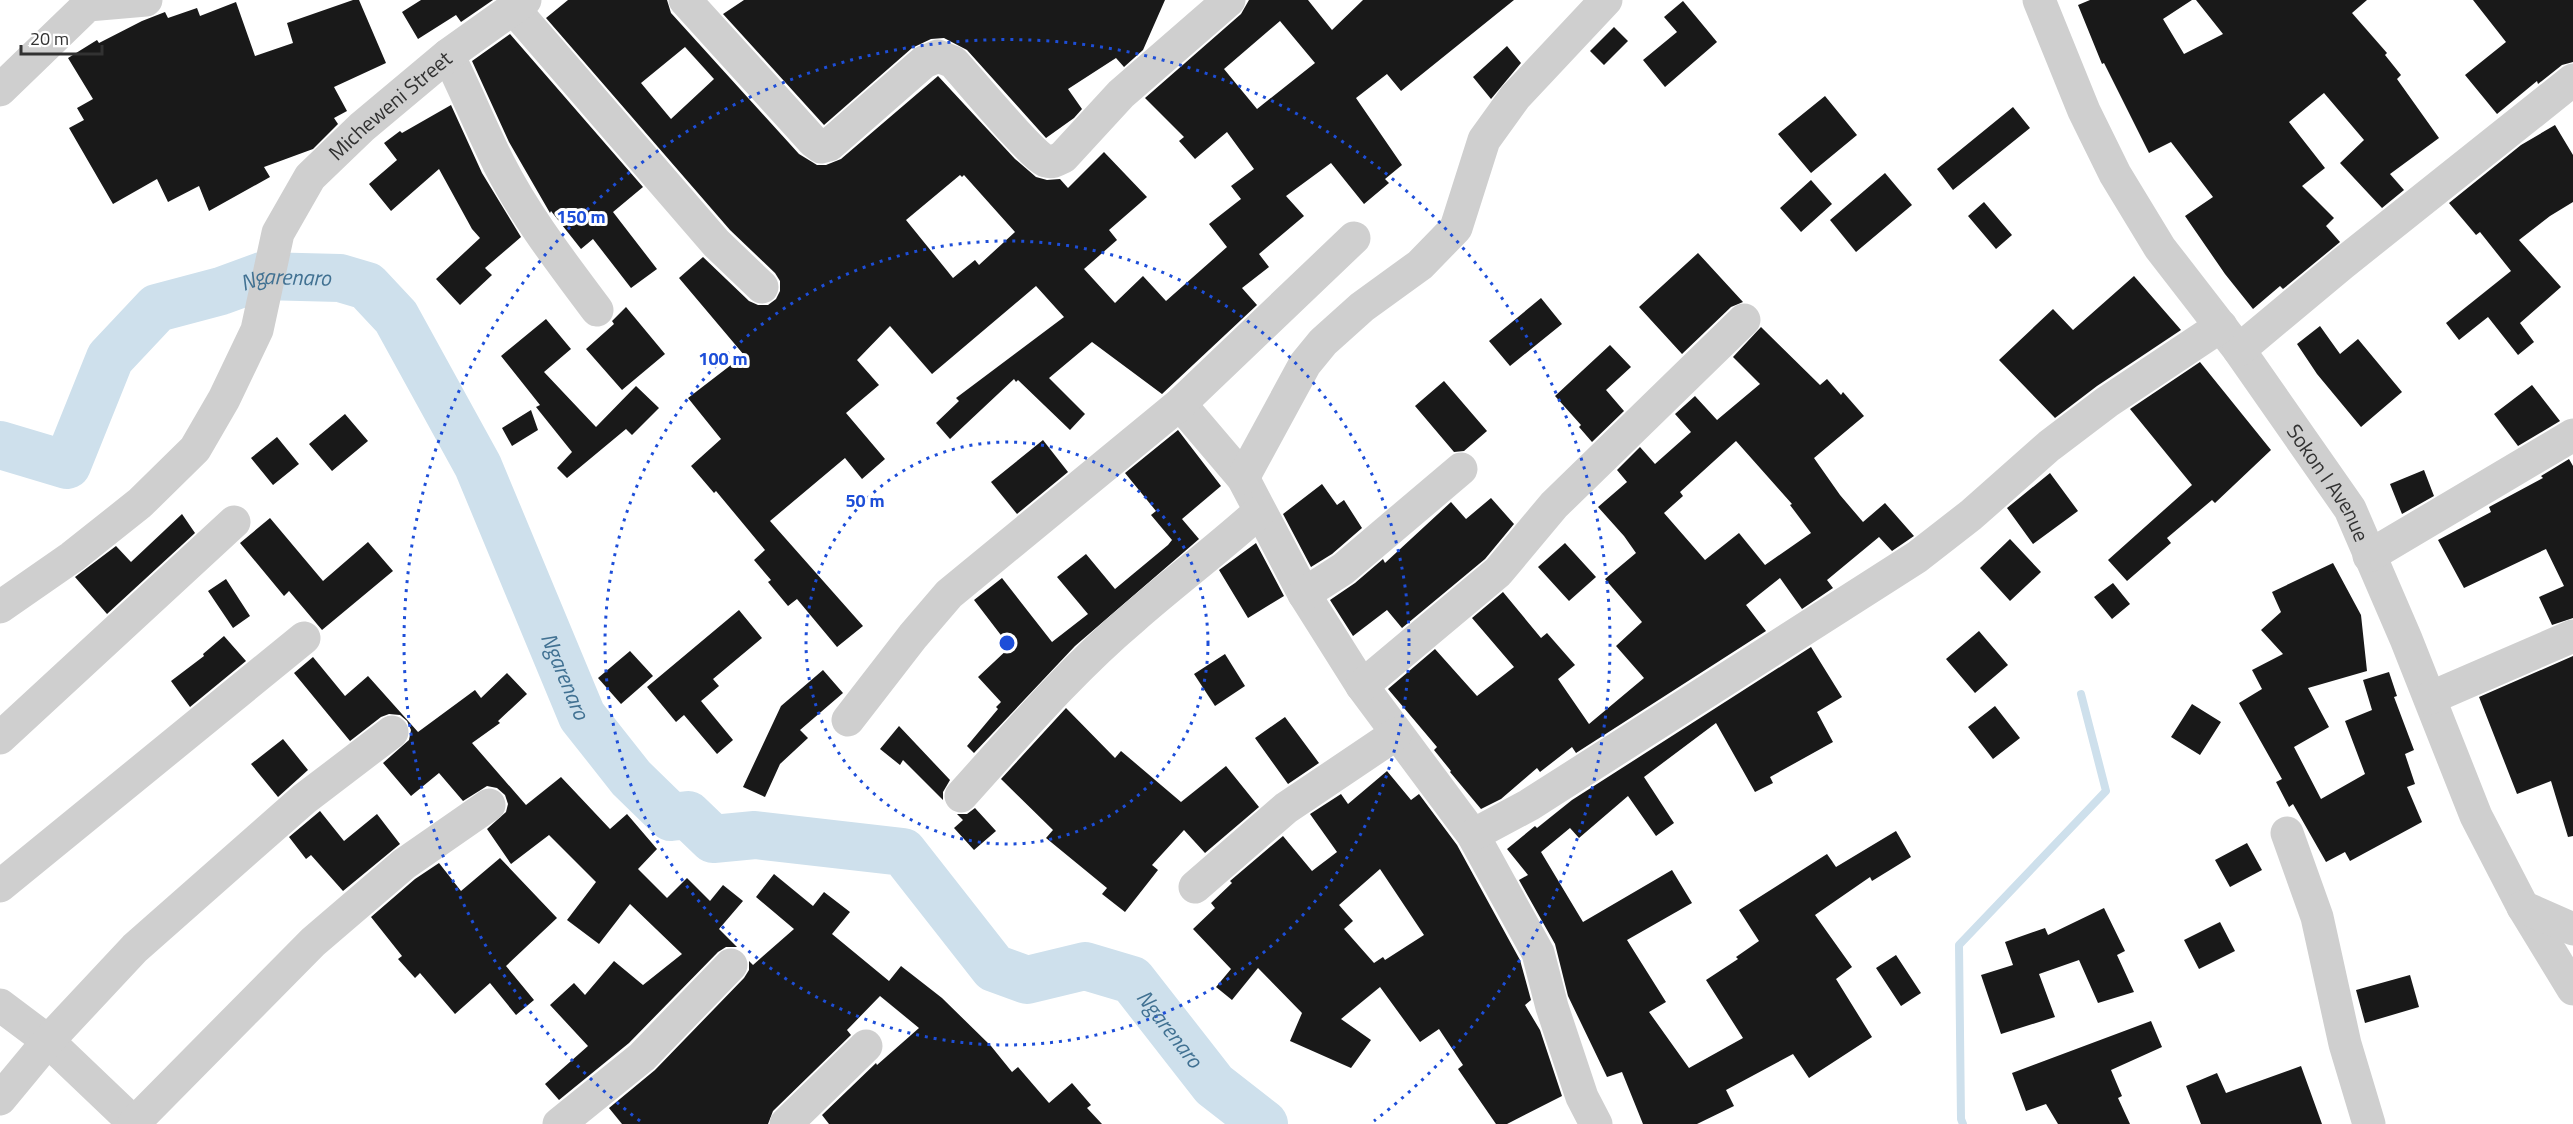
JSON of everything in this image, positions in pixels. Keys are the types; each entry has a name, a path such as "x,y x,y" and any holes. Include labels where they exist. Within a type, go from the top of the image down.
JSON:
{"street":[{"path":"0,90 87,2 146,0"},
{"path":"685,0 820,147 829,145 924,62 938,56 953,62 1043,161 1053,162 1063,157 1121,94 1229,0"},
{"path":"1243,478 1305,364 1323,342 1362,307 1420,265 1456,228 1484,140 1515,97 1606,0"},
{"name":"Sokon I Avenue","path":"2046,3 2084,111 2115,174 2160,248 2230,338 2350,510 2406,639 2476,816 2523,907 2573,989"},
{"path":"519,4 716,243 762,287"},
{"name":"Micheweni Street","path":"0,607 72,557 140,503 195,449 224,399 257,330 278,233 310,177 362,127 448,55 519,4"},
{"path":"448,55 499,164 521,203 597,310"},
{"path":"1473,835 1529,805 1917,557 1971,515 2066,433 2107,402 2230,338 2351,257 2573,80"},
{"path":"848,720 913,636 949,594 1180,404 1354,238"},
{"path":"1362,686 1498,572 1554,505 1744,320"},
{"path":"1180,404 1243,478 1304,594 1362,686 1396,735 1473,835 1538,953 1552,1007 1578,1086 1596,1124"},
{"path":"2369,556 2573,435"},
{"path":"1304,594 1343,569 1461,469"},
{"path":"961,795 1065,681 1132,618 1220,547 1259,512"},
{"path":"0,738 234,522"},
{"path":"2430,698 2573,636"},
{"path":"0,886 304,638"},
{"path":"0,1099 48,1041 135,948 304,799 392,732"},
{"path":"1195,886 1286,808 1396,735"},
{"path":"0,1005 48,1041 134,1123 313,942 404,864 489,805"},
{"path":"2288,833 2317,917 2345,1044 2369,1124"},
{"path":"2523,907 2573,929"},
{"path":"559,1124 642,1057 731,965"},
{"path":"786,1124 866,1046"}],"building":[{"path":"353,0 359,0 386,63 334,87 347,111 334,118 338,124 313,149 264,167 270,177 209,211 199,186 168,202 157,179 113,204 69,128 84,120 77,108 93,99 68,58 97,40 99,43 165,12 168,18 197,8 200,16 236,2 255,56 293,43 287,23"},
{"path":"421,0 493,0 461,22 456,15 418,39 402,12"},
{"path":"568,0 667,0 671,13 799,154 817,165 826,165 841,159 938,76 1015,159 1036,177 1047,180 1060,179 1068,188 1104,152 1147,197 1109,230 1117,240 1084,269 1115,303 1143,276 1166,301 1227,247 1209,224 1241,199 1231,186 1254,169 1227,132 1195,159 1179,141 1184,137 1145,98 1241,14 1249,0 1308,0 1332,30 1363,0 1514,0 1401,91 1387,74 1356,98 1402,165 1385,179 1389,183 1364,204 1331,163 1286,196 1304,216 1259,254 1269,267 1242,288 1257,305 1162,394 1092,342 1049,378 1085,414 1070,430 1018,380 1016,382 1014,379 950,439 936,423 959,401 956,398 1064,317 1036,286 932,374 890,326 857,360 879,385 846,413 885,459 862,479 845,458 770,521 863,626 837,647 797,599 788,606 768,582 771,580 754,560 765,550 716,491 714,493 691,466 721,439 688,398 744,355 679,278 703,257 749,301 758,305 768,305 776,299 780,291 780,281 775,273 730,230 546,18","holes":["1280,21 1315,63 1257,109 1224,69","685,47 714,79 671,119 641,83","960,175 962,177 964,175 1015,232 979,265 975,260 953,278 906,220"]},
{"path":"744,0 1165,0 1143,50 1124,67 1116,58 1068,89 1082,109 1074,118 1046,138 967,50 944,38 931,39 912,48 824,125 723,14"},
{"path":"2090,0 2192,0 2163,19 2184,54 2223,34 2196,0 2367,0 2352,13 2387,53 2385,55 2401,75 2397,79 2439,138 2390,174 2404,190 2382,208 2340,163 2364,140 2324,93 2289,122 2325,168 2302,186 2334,218 2326,226 2340,242 2283,289 2280,286 2253,309 2225,274 2185,216 2213,197 2171,142 2149,153 2104,63 2102,64 2078,5"},
{"path":"2473,0 2573,0 2573,62 2562,65 2538,84 2537,81 2497,114 2465,75 2506,42"},
{"path":"1683,1 1717,42 1665,87 1643,60 1677,32 1664,17"},
{"path":"1614,27 1628,41 1604,65 1590,51"},
{"path":"510,34 643,187 613,212 657,269 631,288 593,239 581,249 551,211 550,213 509,142 472,61"},
{"path":"1507,46 1521,63 1491,99 1473,77"},
{"path":"1825,96 1857,135 1811,173 1778,134"},
{"path":"451,105 482,173 521,237 485,268 492,275 460,305 436,279 480,238 472,229 439,169 391,211 369,184 397,160 384,143 400,131 402,133"},
{"path":"2013,107 2030,128 1953,190 1937,169"},
{"path":"2555,125 2573,155 2573,202 2519,240 2561,287 2520,323 2534,342 2518,355 2488,317 2459,340 2446,323 2511,271 2480,232 2476,235 2449,203 2521,145"},
{"path":"1885,173 1912,205 1856,252 1830,220"},
{"path":"1811,180 1832,204 1801,232 1780,208"},
{"path":"1984,202 2012,235 1996,249 1968,216"},
{"path":"1698,253 1743,302 1731,307 1682,354 1639,307"},
{"path":"2134,276 2181,330 2097,386 2055,418 1999,360 2053,309 2073,330"},
{"path":"1541,298 1562,324 1510,366 1489,341"},
{"path":"626,307 665,354 622,390 586,349 614,324 612,321"},
{"path":"546,319 571,349 544,372 596,427 636,386 659,408 632,435 626,429 567,478 557,468 572,452 536,407 540,405 501,356"},
{"path":"2320,326 2340,354 2358,339 2402,392 2361,427 2317,374 2297,344"},
{"path":"1761,327 1820,385 1827,379 1841,395 1843,392 1864,416 1814,458 1840,495 1863,522 1885,503 1914,536 1892,551 1879,537 1827,580 1833,588 1802,609 1780,578 1746,605 1766,631 1576,753 1572,747 1540,772 1537,768 1501,799 1481,809 1434,750 1437,747 1388,689 1435,649 1477,696 1514,667 1472,618 1503,592 1541,638 1547,633 1575,665 1558,679 1589,724 1644,678 1616,646 1642,622 1605,579 1636,553 1598,507 1627,482 1617,470 1640,447 1655,464 1691,432 1675,414 1695,396 1717,420 1760,384 1733,357","holes":["1736,441 1792,504 1790,505 1811,533 1765,565 1739,533 1705,560 1664,513 1683,496 1680,492"]},
{"path":"1610,345 1631,367 1606,390 1624,411 1592,442 1579,427 1581,425 1555,396"},
{"path":"2200,362 2271,450 2215,503 2212,500 2167,538 2171,543 2127,581 2108,560 2192,485 2130,409"},
{"path":"1444,381 1487,431 1464,451 1454,452 1415,406"},
{"path":"2532,385 2560,421 2518,446 2494,414"},
{"path":"531,410 538,430 512,446 502,428"},
{"path":"345,414 368,441 332,471 309,444"},
{"path":"1178,430 1221,486 1182,519 1199,539 1075,646 974,753 967,746 998,709 996,707 1001,702 978,677 1010,647 974,600 1002,578 1052,642 1088,614 1057,577 1086,554 1115,589 1168,545 1172,540 1151,515 1156,511 1125,473"},
{"path":"277,437 299,464 273,485 251,458"},
{"path":"1043,440 1068,472 1017,514 991,482"},
{"path":"2569,459 2573,466 2573,618 2552,625 2539,597 2564,586 2546,549 2464,588 2438,540 2491,512 2489,507 2543,478 2541,476"},
{"path":"2424,470 2434,496 2402,514 2390,484"},
{"path":"2050,473 2078,511 2033,544 2007,508"},
{"path":"1322,484 1337,505 1344,500 1362,528 1332,554 1311,567 1283,514"},
{"path":"1491,498 1514,524 1485,559 1402,628 1387,610 1353,636 1330,600 1355,583 1383,559 1385,563 1451,502 1466,519"},
{"path":"182,514 195,533 107,614 75,577 116,546 131,562"},
{"path":"270,518 323,581 368,542 393,571 322,630 289,591 284,596 240,543"},
{"path":"2010,539 2041,572 2010,601 1980,568"},
{"path":"1256,543 1284,596 1248,618 1219,570"},
{"path":"1565,543 1596,577 1569,601 1538,567"},
{"path":"2333,563 2361,615 2367,671 2308,688 2329,727 2294,747 2321,799 2365,774 2345,721 2372,710 2363,680 2389,672 2397,696 2394,697 2414,750 2405,754 2415,784 2407,787 2422,822 2350,861 2345,852 2326,862 2293,804 2289,807 2276,782 2282,779 2239,703 2262,689 2252,670 2283,654 2261,630 2281,612 2272,592"},
{"path":"226,579 250,616 233,628 208,591"},
{"path":"2113,583 2130,604 2112,619 2094,597"},
{"path":"739,610 762,638 713,679 719,686 701,701 733,740 717,754 684,715 676,722 647,687"},
{"path":"1979,631 2008,665 1975,693 1946,659"},
{"path":"224,636 246,661 190,707 171,681 204,656 203,654"},
{"path":"1811,647 1842,697 1817,712 1833,742 1770,777 1773,783 1755,792 1716,723 1644,777 1674,823 1656,836 1628,796 1579,838 1570,828 1541,852 1583,922 1672,870 1692,903 1627,940 1666,1002 1649,1012 1689,1068 1743,1038 1706,980 1738,959 1736,957 1759,941 1739,910 1827,854 1836,867 1896,831 1911,857 1872,881 1870,877 1815,915 1852,967 1836,979 1872,1037 1809,1078 1793,1054 1726,1090 1734,1106 1697,1124 1643,1124 1622,1072 1607,1077 1568,996 1555,944 1519,880 1528,875 1507,849 1572,800"},
{"path":"630,651 653,676 621,704 598,678"},
{"path":"1225,654 1245,686 1215,706 1194,674"},
{"path":"2573,656 2573,836 2568,837 2551,781 2517,794 2479,697"},
{"path":"313,657 345,696 368,676 418,732 475,690 481,698 507,673 527,694 498,721 500,723 472,743 526,805 561,777 610,829 627,814 657,849 638,869 667,898 687,878 710,901 723,885 743,901 719,929 737,947 726,947 718,952 629,1043 559,1100 545,1084 588,1046 550,1005 574,983 585,995 614,961 643,985 682,954 630,904 599,944 567,920 596,882 549,835 511,864 487,829 506,812 508,804 505,795 497,788 487,786 463,801 439,773 411,796 383,763 409,740 411,730 407,721 400,715 389,714 381,717 350,741 294,673"},
{"path":"823,670 843,693 800,730 808,738 780,764 765,797 743,787 781,706"},
{"path":"2192,704 2221,722 2200,755 2171,737"},
{"path":"1995,706 2020,738 1993,759 1968,727"},
{"path":"1066,708 1115,758 1121,751 1181,802 1226,766 1259,807 1205,853 1184,830 1152,865 1158,870 1125,912 1102,894 1107,888 1046,838 1053,830 1001,779"},
{"path":"1285,717 1319,763 1288,784 1255,738"},
{"path":"899,726 950,780 943,792 943,800 903,760 900,765 880,749"},
{"path":"283,739 308,770 278,797 251,764"},
{"path":"1387,771 1411,800 1419,794 1457,845 1520,960 1531,1000 1525,1005 1540,1030 1562,1096 1507,1124 1496,1124 1458,1069 1463,1065 1439,1029 1420,1042 1380,987 1341,1019 1371,1040 1351,1068 1290,1041 1302,1013 1258,968 1232,1000 1216,987 1231,969 1193,929 1215,908 1211,903 1232,883 1230,881 1283,836 1312,871 1337,852 1310,814 1341,794 1348,804","holes":["1380,869 1424,935 1385,960 1383,957 1374,963 1344,929 1353,921 1339,905"]},
{"path":"975,808 996,831 974,850 954,828 963,820 957,814 967,814"},
{"path":"320,811 344,841 377,814 400,844 343,891 311,855 306,859 289,837"},
{"path":"2247,843 2262,870 2230,887 2215,860"},
{"path":"500,858 557,918 506,966 534,1000 516,1015 490,983 455,1014 420,973 415,978 398,959 402,956 371,917 415,879 439,863 461,891"},
{"path":"774,874 813,906 824,892 850,912 832,934 889,981 901,966 942,998 991,1046 1012,1072 1018,1067 1049,1103 1072,1083 1091,1105 1087,1108 1102,1124 829,1124 822,1115 876,1063 877,1065 919,1028 880,996 847,1030 851,1035 773,1111 768,1124 622,1124 609,1108 655,1070 744,978 749,970 749,961 753,965 794,929 756,897"},
{"path":"2104,908 2125,951 2117,955 2134,992 2098,1003 2079,960 2039,974 2055,1017 2001,1034 1981,975 2013,965 2005,942 2045,928 2048,935"},
{"path":"2220,922 2235,951 2199,969 2184,940"},
{"path":"1896,955 1921,993 1901,1006 1876,968"},
{"path":"2410,975 2419,1007 2365,1023 2356,990"},
{"path":"2151,1021 2162,1047 2111,1070 2122,1096 2118,1098 2130,1124 2058,1124 2046,1104 2026,1111 2012,1073"},
{"path":"2301,1066 2322,1124 2201,1124 2186,1086 2217,1073 2226,1093"}],"waterway":[{"name":"Ngarenaro","path":"0,445 67,465 110,358 157,308 221,291 262,276 340,278 367,286 396,317 478,466 582,716 631,778 671,817 688,815 713,839 755,835 903,852 994,968 1027,980 1085,966 1132,980 1214,1085 1264,1124"},
{"path":"1963,1124 1961,1119 1959,945 2106,791 2081,694"}]}
